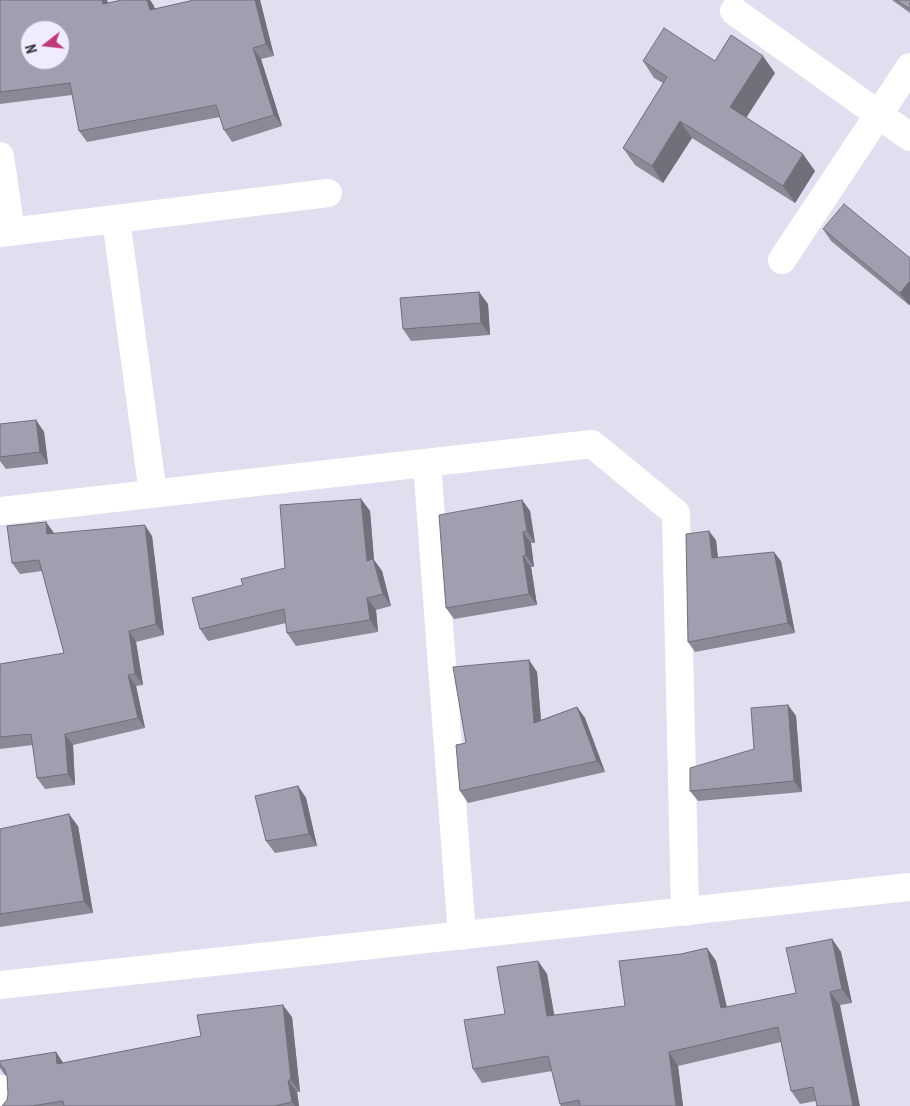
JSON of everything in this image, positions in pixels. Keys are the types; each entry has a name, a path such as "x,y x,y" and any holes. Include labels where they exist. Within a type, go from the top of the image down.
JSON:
{"street":[{"path":"734,11 910,137"},
{"path":"782,260 910,66"},
{"path":"0,156 6,232 328,193"},
{"path":"116,219 153,494"},
{"path":"0,511 592,444 676,513 685,912"},
{"path":"427,463 462,936"},
{"path":"0,985 910,887"},
{"path":"0,1089 1,1106"}],"building":[{"path":"0,0 102,0 103,4 122,0 147,0 150,10 194,0 255,0 266,44 253,48 274,115 224,130 216,105 79,131 70,83 0,92"},
{"path":"896,0 910,0 910,9"},
{"path":"664,28 715,61 731,35 763,56 730,107 803,154 783,186 680,121 652,166 623,148 667,77 643,61"},
{"path":"844,204 910,258 910,281 900,293 823,229"},
{"path":"479,292 481,323 403,329 400,298"},
{"path":"36,420 40,452 0,457 0,424"},
{"path":"361,499 367,561 373,559 383,594 367,598 370,620 287,633 284,609 200,629 192,598 243,585 241,579 285,568 280,505"},
{"path":"522,500 527,531 523,532 526,555 523,556 529,594 446,608 439,515"},
{"path":"46,522 47,534 145,525 156,624 129,631 135,674 128,675 138,718 65,734 68,774 37,778 31,734 0,737 0,664 64,653 39,560 12,563 7,526"},
{"path":"709,531 712,558 774,552 788,623 688,642 686,534"},
{"path":"529,660 534,723 577,707 597,761 460,791 456,745 466,743 453,667"},
{"path":"788,705 794,781 690,791 690,768 754,749 751,708"},
{"path":"298,786 309,834 266,841 255,796"},
{"path":"69,814 84,901 0,914 0,829"},
{"path":"832,939 842,989 830,992 853,1106 817,1106 813,1087 791,1091 778,1027 669,1052 676,1106 580,1106 579,1100 560,1104 548,1056 473,1069 464,1020 505,1014 497,967 538,961 547,1016 625,1006 619,961 681,954 707,948 721,1008 796,993 786,948"},
{"path":"283,1005 291,1080 288,1080 292,1102 274,1106 64,1106 63,1101 31,1106 2,1106 7,1100 8,1094 7,1076 4,1068 0,1065 0,1061 56,1052 57,1064 201,1036 197,1015"}]}
